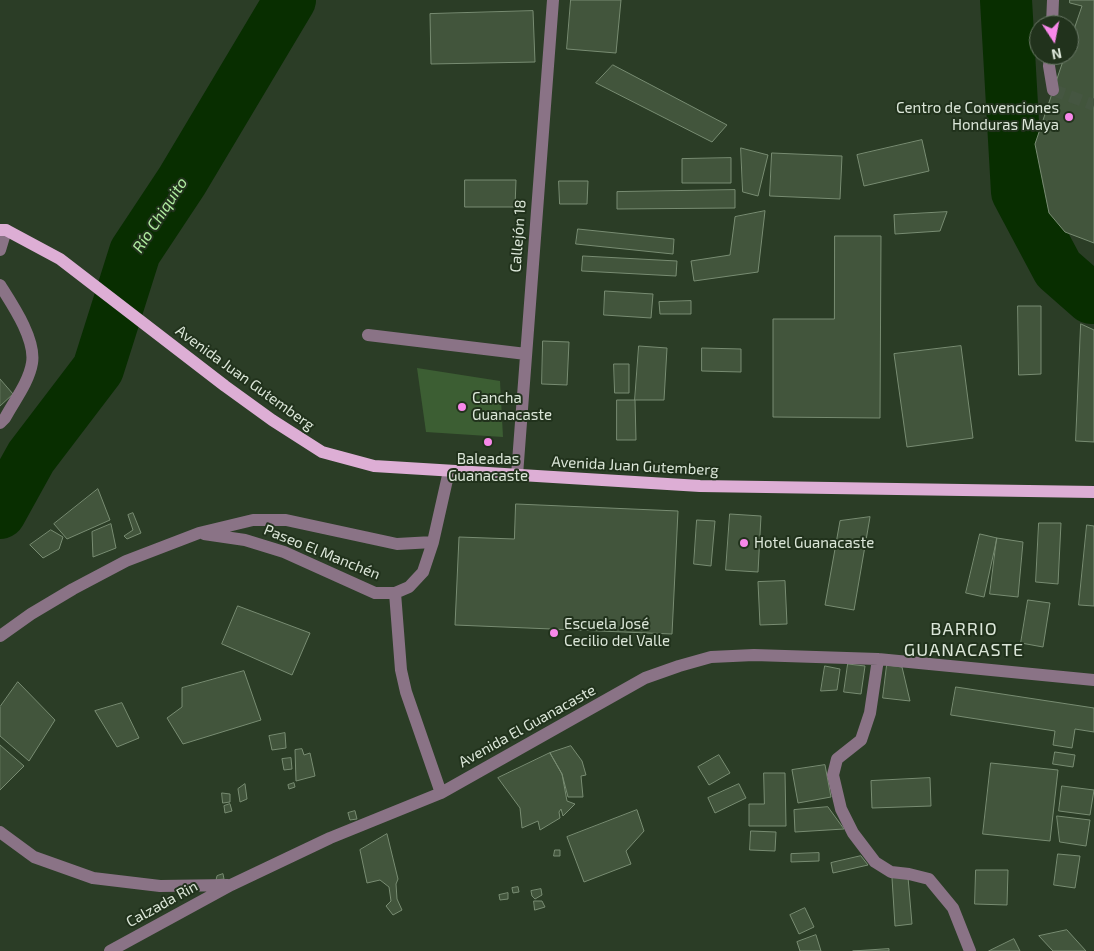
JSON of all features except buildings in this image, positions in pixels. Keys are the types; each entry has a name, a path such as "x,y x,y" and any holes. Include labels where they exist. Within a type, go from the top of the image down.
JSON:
{"main road":[{"name":"Avenida Juan Gutemberg","path":"3,230 60,259 225,386 272,420 322,452 374,466 700,486 1094,492"}],"street":[{"name":"Callejón 18","path":"517,475 553,0"},
{"path":"1052,15 1053,0"},
{"path":"1049,65 1053,90"},
{"path":"0,250 3,230"},
{"path":"0,285 20,317 29,341 32,362 25,383 5,418 0,423"},
{"path":"368,335 526,354"},
{"name":"Paseo El Manchén","path":"199,533 245,540 284,552 375,593 395,593 409,587 423,572 433,542 450,471"},
{"name":"Paseo El Manchén","path":"0,636 31,614 73,589 126,561 199,533 252,520 286,520 397,544 433,542"},
{"path":"395,593 402,670 406,692 441,793"},
{"name":"Avenida El Guanacaste","path":"0,832 34,858 93,878 160,886 231,885 330,838 441,793 645,678 711,657 754,654 878,659 1094,680"},
{"path":"878,659 870,713 861,740 837,759 833,775 841,809 853,833 875,862 891,872 929,879 953,908 970,951"},
{"name":"Calzada Rin","path":"110,951 231,885"}],"green space":[{"name":"Cancha Guanacaste","path":"417,368 500,381 503,437 426,432"}],"waterway":[{"name":"Río Chiquito","path":"0,513 31,457 98,369 135,252 182,181 290,0"},
{"name":"Río Chiquito","path":"1006,0 1017,192 1058,269 1091,298 1094,298"}],"tunnel":[{"path":"1053,90 1094,105"}],"place":[{"name":"Centro de Convenciones Honduras Maya","path":"1069,117"},
{"name":"Cancha Guanacaste","path":"462,407"},
{"name":"Baleadas Guanacaste","path":"488,442"},
{"name":"Hotel Guanacaste","path":"744,543"},
{"name":"Escuela José Cecilio del Valle","path":"554,633"}],"district":[{"name":"BARRIO GUANACASTE","path":"964,639"}]}
